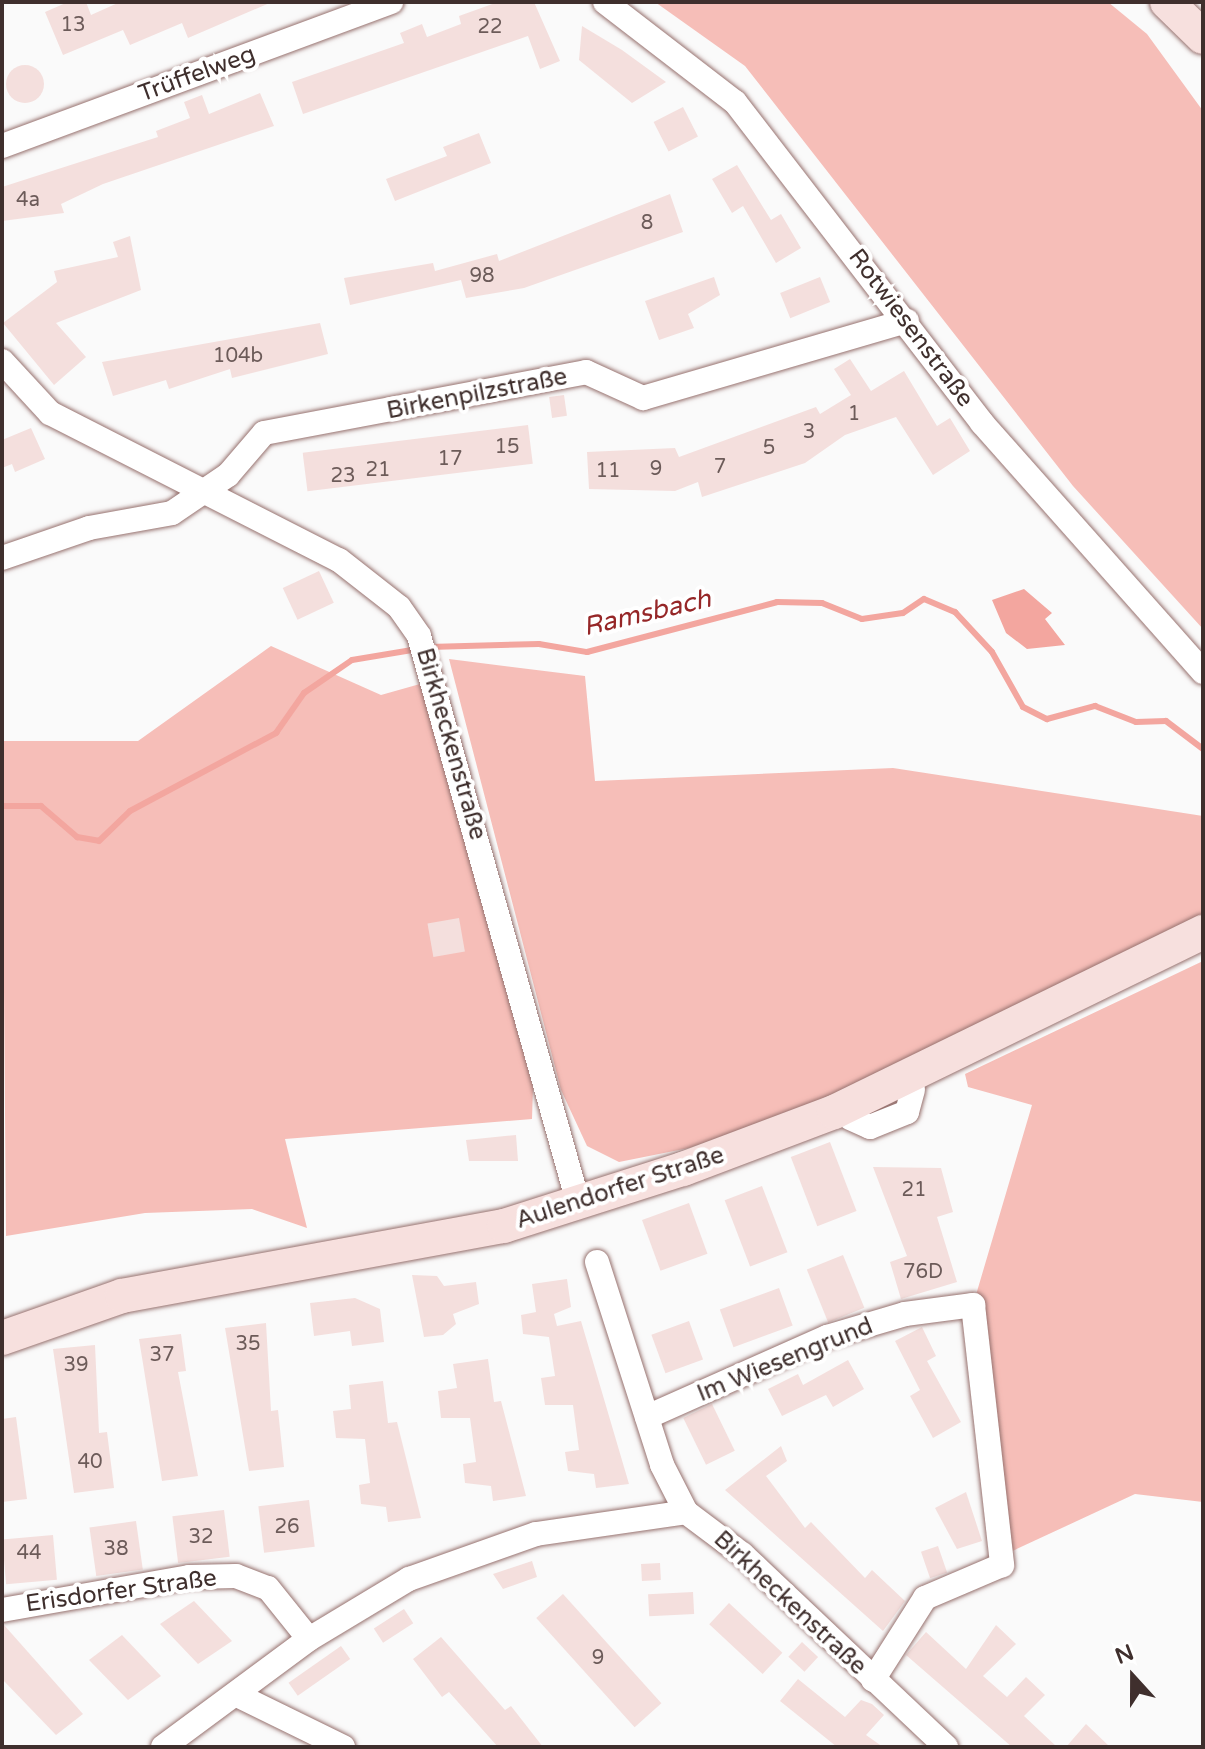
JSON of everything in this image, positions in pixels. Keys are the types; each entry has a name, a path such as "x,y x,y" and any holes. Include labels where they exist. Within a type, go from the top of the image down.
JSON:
{"main road":[{"path":"1167,2 1203,37"},
{"name":"Aulendorfer Straße","path":"2,1338 122,1296 428,1244 578,1202 810,1122 1203,932"}],"street":[{"name":"Trüffelweg","path":"2,146 391,2"},
{"name":"Rotwiesenstraße","path":"605,2 735,102 1011,457 1203,672"},
{"name":"Birkenpilzstraße","path":"203,496 251,442 292,426 586,372 643,398 907,321"},
{"name":"Birkheckenstraße","path":"2,361 50,413 203,496 339,560 399,607 419,636 432,665 578,1202"},
{"path":"2,558 89,528 172,513 203,496"},
{"path":"850,1118 870,1127 907,1112 913,1090"},
{"path":"163,1747 239,1696 309,1639 409,1579 536,1534 686,1512 647,1417 597,1262"},
{"name":"Im Wiesengrund","path":"647,1417 827,1337 905,1314 973,1305 1002,1565 925,1598 873,1680"},
{"name":"Birkheckenstraße","path":"686,1512 742,1554 946,1747"},
{"name":"Erisdorfer Straße","path":"2,1610 189,1577 236,1576 268,1588 309,1639"},
{"path":"239,1696 343,1747"}],"shaded area":[{"path":"655,2 1108,2 1147,34 1203,111 1203,629 1073,486 745,66"},
{"path":"1024,589 1052,613 1045,619 1065,645 1027,649 1006,633 992,600"},
{"path":"271,646 381,695 420,684 533,1087 532,1119 285,1139 307,1228 252,1209 145,1213 6,1236 2,741 138,741"},
{"path":"449,659 585,676 595,781 893,768 1203,816 1203,914 814,1105 689,1148 619,1162 587,1146 561,1090"},
{"path":"1203,961 1203,1502 1135,1494 1006,1554 973,1305 1032,1105 968,1087 965,1074"}],"building":[{"path":"68,2 86,2 91,15 120,2 272,2 188,38 182,23 130,45 123,30 63,55 45,12"},
{"path":"498,2 534,2 560,61 540,69 528,36 303,114 292,82 404,43 400,33 422,24 427,37 461,24 459,16"},
{"path":"582,26 666,82 632,103 579,60"},
{"path":"25,65 39,70 44,84 39,98 25,103 11,98 6,84 11,70"},
{"path":"260,93 274,126 103,184 61,204 64,213 2,221 2,187 158,137 156,131 190,118 184,102 202,95 209,114"},
{"path":"683,107 698,136 669,151 654,122"},
{"path":"479,133 491,163 395,201 386,179 447,156 443,147"},
{"path":"737,165 771,220 781,214 801,248 776,263 743,206 732,213 712,179"},
{"path":"670,194 683,232 524,288 466,298 461,280 350,305 344,278 433,263 435,271 497,254 499,261"},
{"path":"130,236 141,290 56,323 86,357 54,385 3,323 57,282 54,271 118,257 113,242"},
{"path":"714,277 720,295 688,314 694,328 659,340 645,301"},
{"path":"820,277 830,302 790,318 780,293"},
{"path":"320,323 328,354 232,378 230,369 169,389 166,380 113,396 102,362"},
{"path":"850,359 871,391 904,371 937,426 950,418 970,451 933,475 896,417 845,435 805,463 702,497 698,482 675,491 589,489 587,452 675,448 679,457 816,407 820,414 851,395 834,369"},
{"path":"564,395 567,416 552,418 549,397"},
{"path":"528,425 533,464 307,491 303,453"},
{"path":"31,428 45,459 15,472 12,464 2,468 2,440"},
{"path":"319,571 334,603 298,620 283,588"},
{"path":"459,918 465,951 433,957 427,924"},
{"path":"516,1135 518,1161 469,1161 466,1140"},
{"path":"830,1142 857,1211 817,1226 791,1157"},
{"path":"873,1167 941,1168 953,1212 937,1217 957,1282 901,1299 890,1262 907,1256"},
{"path":"762,1186 787,1252 750,1267 725,1200"},
{"path":"689,1203 707,1254 660,1271 642,1220"},
{"path":"843,1255 864,1308 828,1322 807,1270"},
{"path":"412,1275 437,1276 444,1286 476,1282 479,1304 453,1314 456,1324 443,1335 424,1337"},
{"path":"567,1279 571,1307 554,1314 557,1326 581,1321 629,1484 596,1488 594,1474 568,1471 565,1452 579,1450 573,1405 545,1405 541,1378 555,1376 549,1337 523,1334 521,1315 536,1312 532,1284"},
{"path":"779,1288 793,1326 733,1347 720,1310"},
{"path":"355,1298 380,1309 384,1342 352,1346 350,1331 314,1336 310,1303"},
{"path":"689,1321 703,1360 665,1373 651,1335"},
{"path":"266,1323 271,1411 278,1410 284,1467 249,1471 225,1328"},
{"path":"922,1327 936,1356 927,1361 961,1422 933,1438 910,1396 920,1390 895,1341"},
{"path":"181,1334 186,1371 178,1372 198,1476 162,1481 139,1339"},
{"path":"95,1345 99,1433 107,1432 114,1488 74,1493 53,1349"},
{"path":"488,1359 494,1402 501,1401 526,1496 493,1501 491,1486 465,1483 463,1464 476,1462 470,1418 441,1418 438,1391 457,1388 453,1364"},
{"path":"848,1360 864,1389 833,1407 826,1395 782,1416 768,1389 798,1374 803,1385"},
{"path":"383,1381 388,1423 397,1422 421,1518 388,1522 386,1507 361,1504 359,1485 370,1483 365,1439 336,1438 333,1411 351,1409 349,1385"},
{"path":"712,1404 735,1451 706,1465 683,1418"},
{"path":"16,1417 27,1499 2,1502 2,1419"},
{"path":"781,1446 787,1461 766,1476 805,1528 811,1522 865,1578 872,1570 905,1601 883,1631 725,1490"},
{"path":"966,1492 982,1541 957,1549 935,1508"},
{"path":"309,1500 315,1547 264,1553 258,1506"},
{"path":"224,1510 230,1557 178,1563 172,1516"},
{"path":"136,1521 143,1570 96,1576 89,1528"},
{"path":"53,1535 57,1580 6,1584 2,1539"},
{"path":"938,1546 947,1572 930,1578 921,1552"},
{"path":"532,1561 537,1577 503,1589 493,1574"},
{"path":"660,1563 661,1580 642,1581 641,1564"},
{"path":"693,1592 694,1614 649,1616 648,1594"},
{"path":"563,1594 661,1703 635,1727 536,1618"},
{"path":"194,1601 232,1641 198,1664 160,1624"},
{"path":"729,1603 782,1653 763,1674 709,1624"},
{"path":"404,1609 413,1623 383,1643 374,1629"},
{"path":"4,1625 83,1714 56,1735 2,1679"},
{"path":"996,1625 1016,1644 983,1676 1007,1697 1026,1677 1045,1695 1024,1716 1057,1747 1012,1747 906,1655 926,1632 966,1669"},
{"path":"122,1635 161,1676 128,1700 89,1660"},
{"path":"441,1637 505,1710 511,1706 543,1747 498,1747 449,1692 442,1697 413,1659"},
{"path":"802,1642 818,1657 804,1672 788,1657"},
{"path":"341,1646 350,1659 298,1696 289,1683"},
{"path":"798,1679 845,1717 861,1700 872,1704 884,1715 866,1735 883,1747 837,1747 780,1701"},
{"path":"1086,1724 1110,1747 1066,1747"}],"waterway":[{"name":"Ramsbach","path":"429,647 539,644 587,652 777,602 822,603 862,619 903,613 924,599 955,612 992,652 1023,707 1047,719 1095,706 1136,722 1166,721 1203,749"},
{"name":"Ramsbach","path":"2,806 41,806 77,837 99,841 130,811 276,733 304,693 352,660 418,649"}]}
